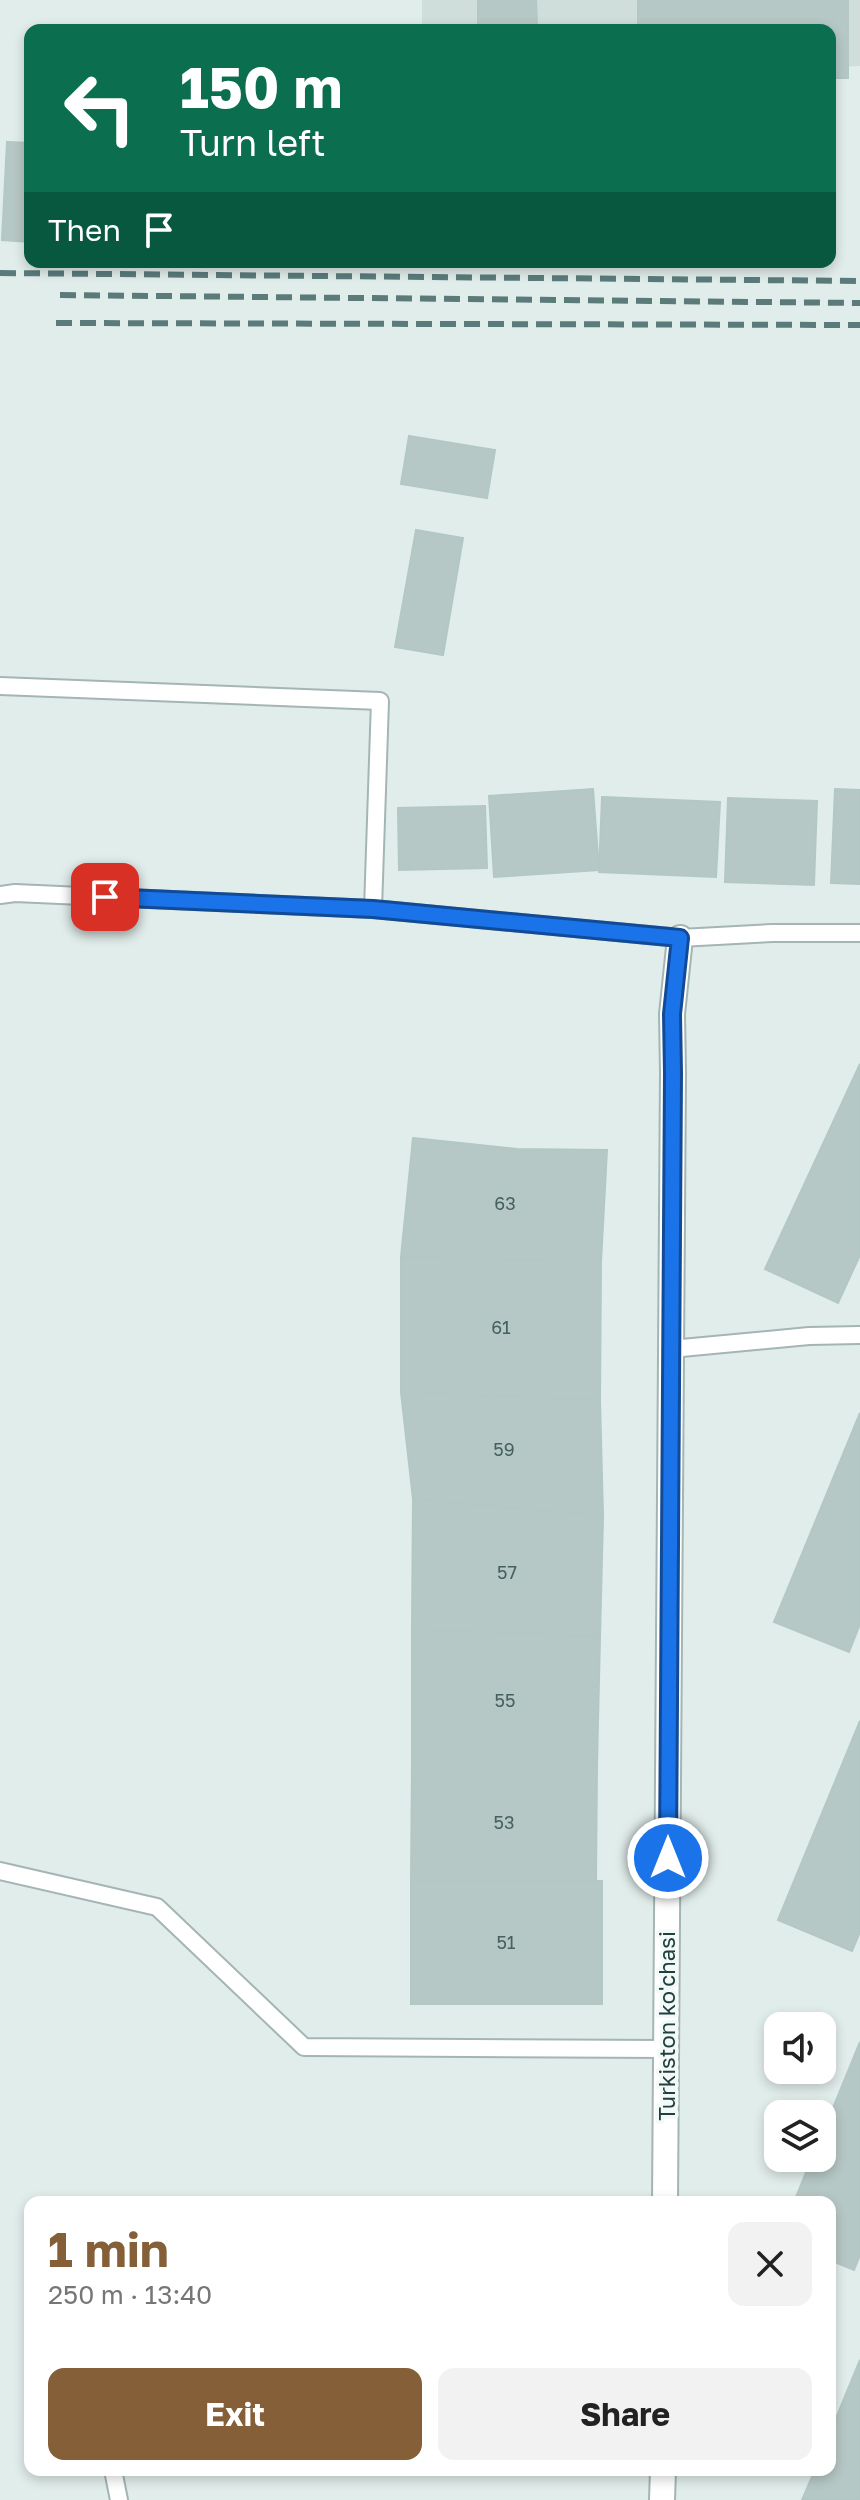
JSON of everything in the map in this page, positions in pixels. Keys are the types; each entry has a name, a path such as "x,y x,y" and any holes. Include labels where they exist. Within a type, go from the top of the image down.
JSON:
{"street":[{"name":"Turkiston ko'chasi","path":"665,2196 672,1014 680,938"},
{"path":"662,2500 663,2476"}],"lane":[{"path":"0,686 380,701 373,909"},
{"path":"0,895 15,893 373,909 680,938 772,933 860,933"},
{"path":"671,1349 809,1336 860,1335"},
{"path":"0,1871 157,1907 304,2047 666,2049"},
{"path":"114,2476 119,2500"}],"shaded area":[{"path":"422,0 860,0 860,66 836,67 836,24 422,24"}],"building":[{"path":"478,0 536,0 537,24 478,24"},
{"path":"638,0 848,0 848,78 836,78 836,24 638,24"},
{"path":"7,142 24,143 24,242 2,240"},
{"path":"409,436 495,450 487,498 401,484"},
{"path":"416,530 463,538 443,655 395,647"},
{"path":"593,789 599,870 494,877 489,796"},
{"path":"835,789 860,790 860,884 831,883"},
{"path":"602,797 720,802 716,877 599,872"},
{"path":"728,798 817,801 814,885 725,882"},
{"path":"485,806 487,868 399,870 398,808"},
{"path":"860,1064 860,1255 838,1303 765,1269"},
{"path":"413,1138 517,1149 607,1150 601,1262 401,1257"},
{"path":"401,1257 601,1262 600,1400 401,1392"},
{"path":"401,1392 600,1400 603,1516 413,1499"},
{"path":"860,1413 860,1624 849,1652 774,1622"},
{"path":"413,1499 603,1516 600,1637 412,1629"},
{"path":"412,1629 600,1637 597,1764 412,1764"},
{"path":"860,1721 860,1932 852,1951 778,1920"},
{"path":"412,1764 597,1764 596,1881 411,1881"},
{"path":"411,1881 602,1881 602,2004 411,2004"},
{"path":"860,2042 860,2255 854,2270 836,2262 836,2196 796,2196 806,2172 836,2172 836,2101"},
{"path":"860,2360 860,2500 802,2500 812,2476 836,2476 836,2418"}],"railway":[{"path":"0,273 860,281"},
{"path":"60,295 860,303"},
{"path":"56,323 860,325"}],"route":[{"path":"105,897 373,909 680,938 672,1014 668,1858"}]}
